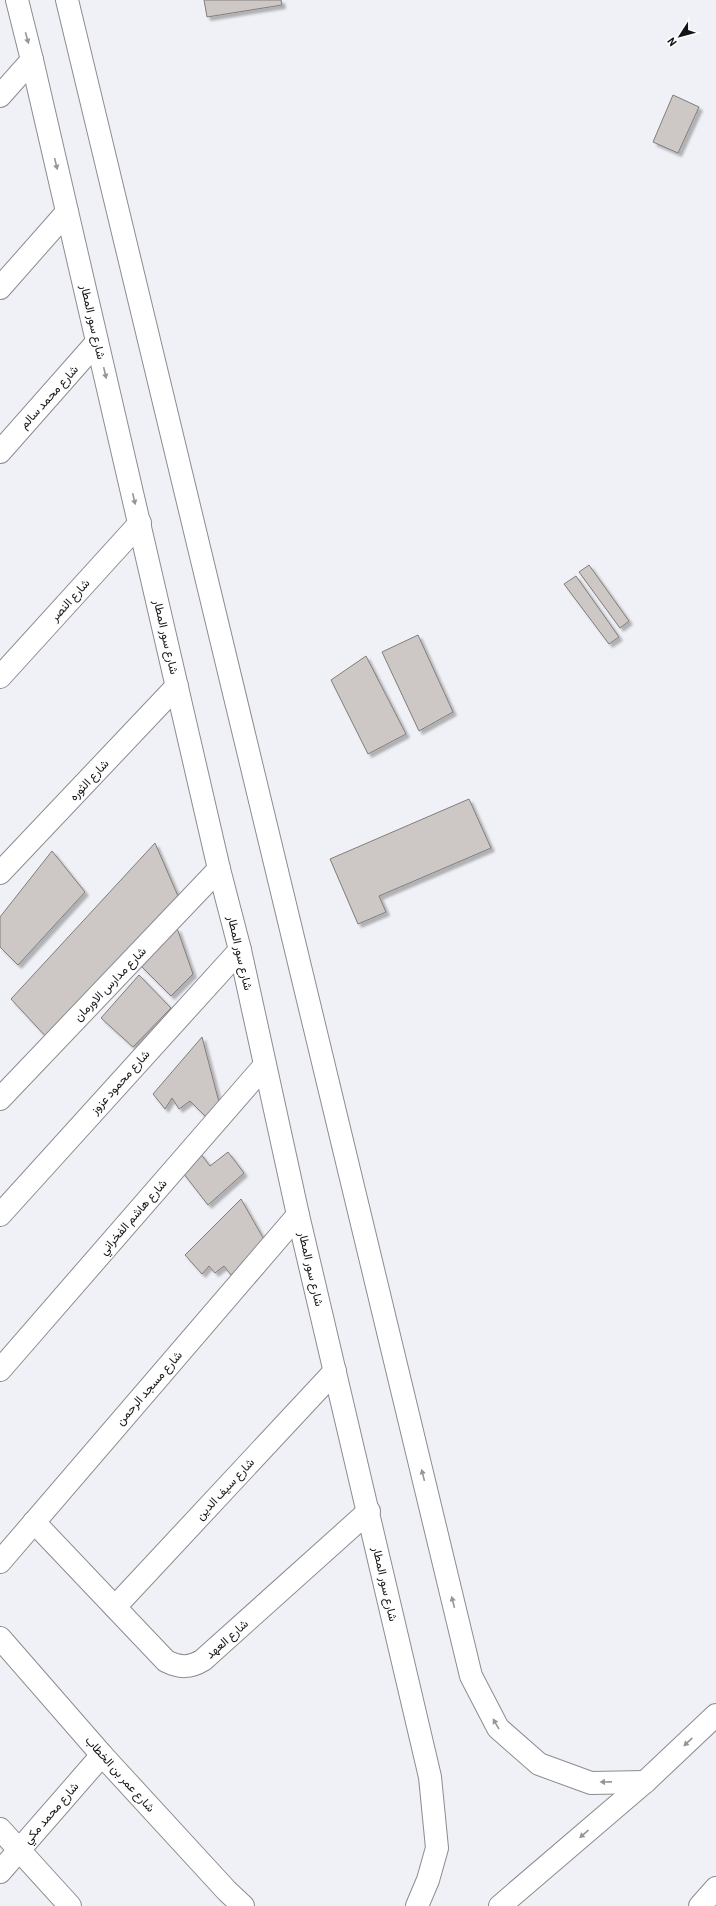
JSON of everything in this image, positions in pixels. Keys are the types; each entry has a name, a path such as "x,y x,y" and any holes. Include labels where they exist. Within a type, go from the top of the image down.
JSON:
{"main road":[{"name":"شارع سور المطار","path":"17,0 240,950 298,1215 430,1777 437,1848 428,1880 417,1906"},
{"path":"67,0 471,1676 498,1728 539,1764 591,1783 645,1782"},
{"path":"0,96 32,60"},
{"path":"0,288 67,212"},
{"name":"شارع محمد سالم","path":"0,452 97,342"},
{"name":"شارع النصر","path":"0,677 140,523"},
{"name":"شارع الثوره","path":"0,873 177,686"},
{"name":"شارع مدارس الاورمان","path":"0,1099 220,869"},
{"name":"شارع محمود عزوز","path":"0,1215 240,950"},
{"name":"شارع هاشم الفخراني","path":"0,1370 265,1065"},
{"name":"شارع مسجد الرحمن","path":"0,1562 298,1215"},
{"name":"شارع سيف الدين","path":"115,1607 335,1371"},
{"name":"شارع العهد","path":"34,1522 166,1661 175,1666 185,1667 194,1665 203,1660 368,1511"},
{"name":"شارع عمر بن الخطاب","path":"0,1638 102,1755 227,1891 243,1906"},
{"path":"500,1906 645,1782 716,1715"},
{"name":"شارع محمد مكي","path":"0,1872 102,1755"},
{"path":"0,1829 70,1906"},
{"path":"700,1906 716,1888"}],"building":[{"path":"204,0 281,0 282,5 207,17"},
{"path":"673,95 699,107 678,153 653,142"},
{"path":"589,565 629,621 620,628 579,572"},
{"path":"576,576 619,637 609,644 564,584"},
{"path":"418,635 453,712 419,731 382,652"},
{"path":"366,656 406,734 368,754 331,680"},
{"path":"469,799 491,848 379,896 386,912 358,924 330,859"},
{"path":"155,843 178,896 50,1041 11,999"},
{"path":"52,851 85,892 18,965 0,947 0,917"},
{"path":"177,928 193,974 171,996 140,965"},
{"path":"139,975 171,1008 133,1047 101,1018"},
{"path":"202,1037 220,1106 207,1118 190,1101 179,1109 172,1098 165,1109 153,1094"},
{"path":"228,1152 244,1173 208,1205 180,1169 200,1153 210,1166"},
{"path":"241,1199 266,1243 231,1275 224,1266 215,1273 209,1266 202,1274 185,1255"}]}
